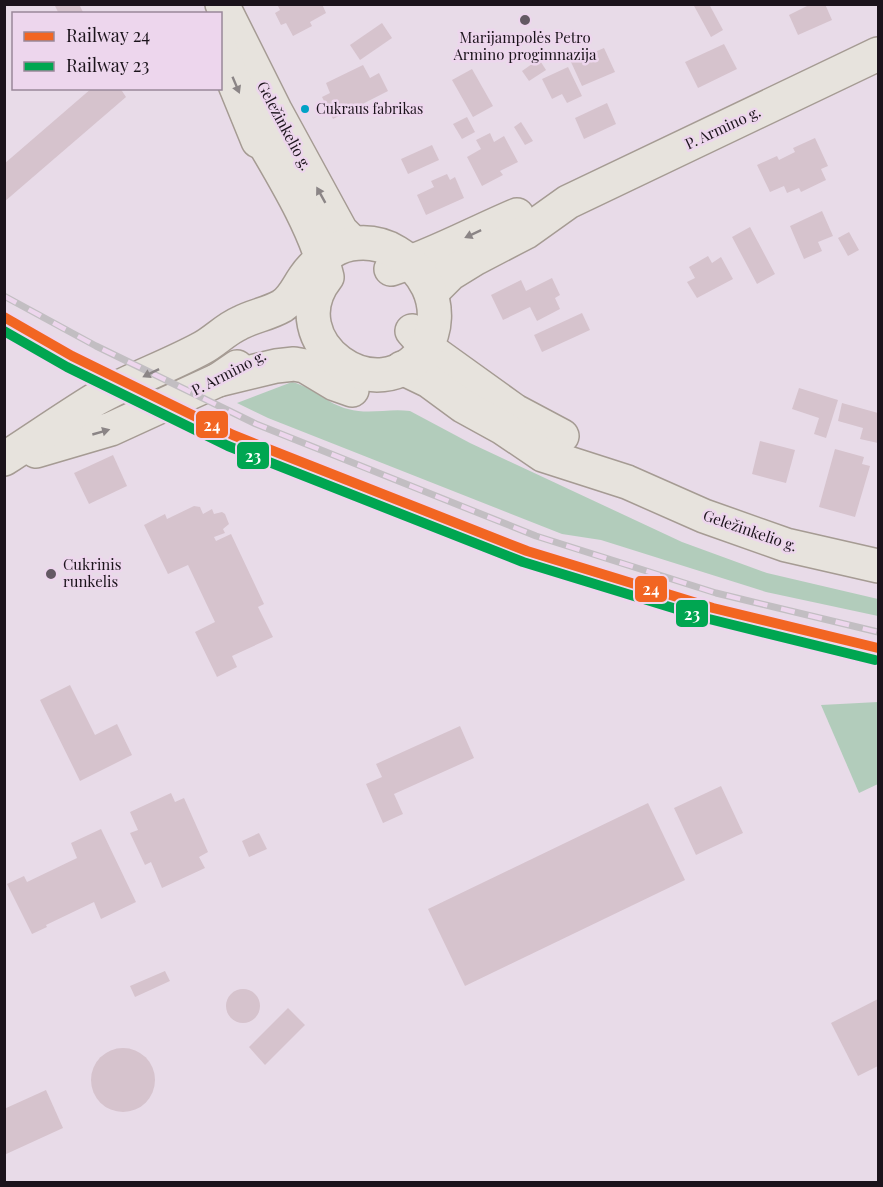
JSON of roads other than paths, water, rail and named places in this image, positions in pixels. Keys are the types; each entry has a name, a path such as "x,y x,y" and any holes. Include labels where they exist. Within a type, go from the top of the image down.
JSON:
{"main road":[{"name":"Geležinkelio g.","path":"222,4 275,110 341,231 353,243"},
{"name":"Geležinkelio g.","path":"222,53 251,121 294,198 318,271"},
{"name":"P. Armino g.","path":"402,368 414,360 450,274 525,232 568,202 879,54"},
{"name":"P. Armino g.","path":"399,266 517,214 568,202"},
{"path":"318,271 359,263 399,266 422,276 430,321 412,331 412,313 405,288 400,280 399,266 402,255 382,246 353,243 333,250 318,271 313,312 315,329 322,344 336,361 360,374 386,374 402,368"},
{"name":"P. Armino g.","path":"4,460 97,399 204,347 239,323 285,304 318,271"},
{"name":"P. Armino g.","path":"204,347 246,337 313,312"},
{"name":"Geležinkelio g.","path":"430,321 514,411 553,446"},
{"name":"P. Armino g.","path":"4,460 111,429 218,380 253,357 272,351 322,344"},
{"path":"218,380 276,366 294,364 305,366 335,384 356,391 375,394 405,391 422,396 454,418 497,441 553,446"},
{"name":"Geležinkelio g.","path":"402,368 429,381 463,406 503,428 553,446 704,516 786,545 879,566"}],"railway":[{"path":"4,296 96,346 256,424 536,536 716,593 878,632"}],"rail line":[{"name":"24","path":"4,317 72,356 233,435 527,551 713,608 878,648"},
{"name":"23","path":"4,331 67,367 228,446 523,562 709,619 875,660"}],"place":[{"name":"Marijampolės Petro Armino progimnazija","path":"525,20"},
{"name":"Cukraus fabrikas","path":"305,109"},
{"name":"Cukrinis runkelis","path":"51,574"}]}
